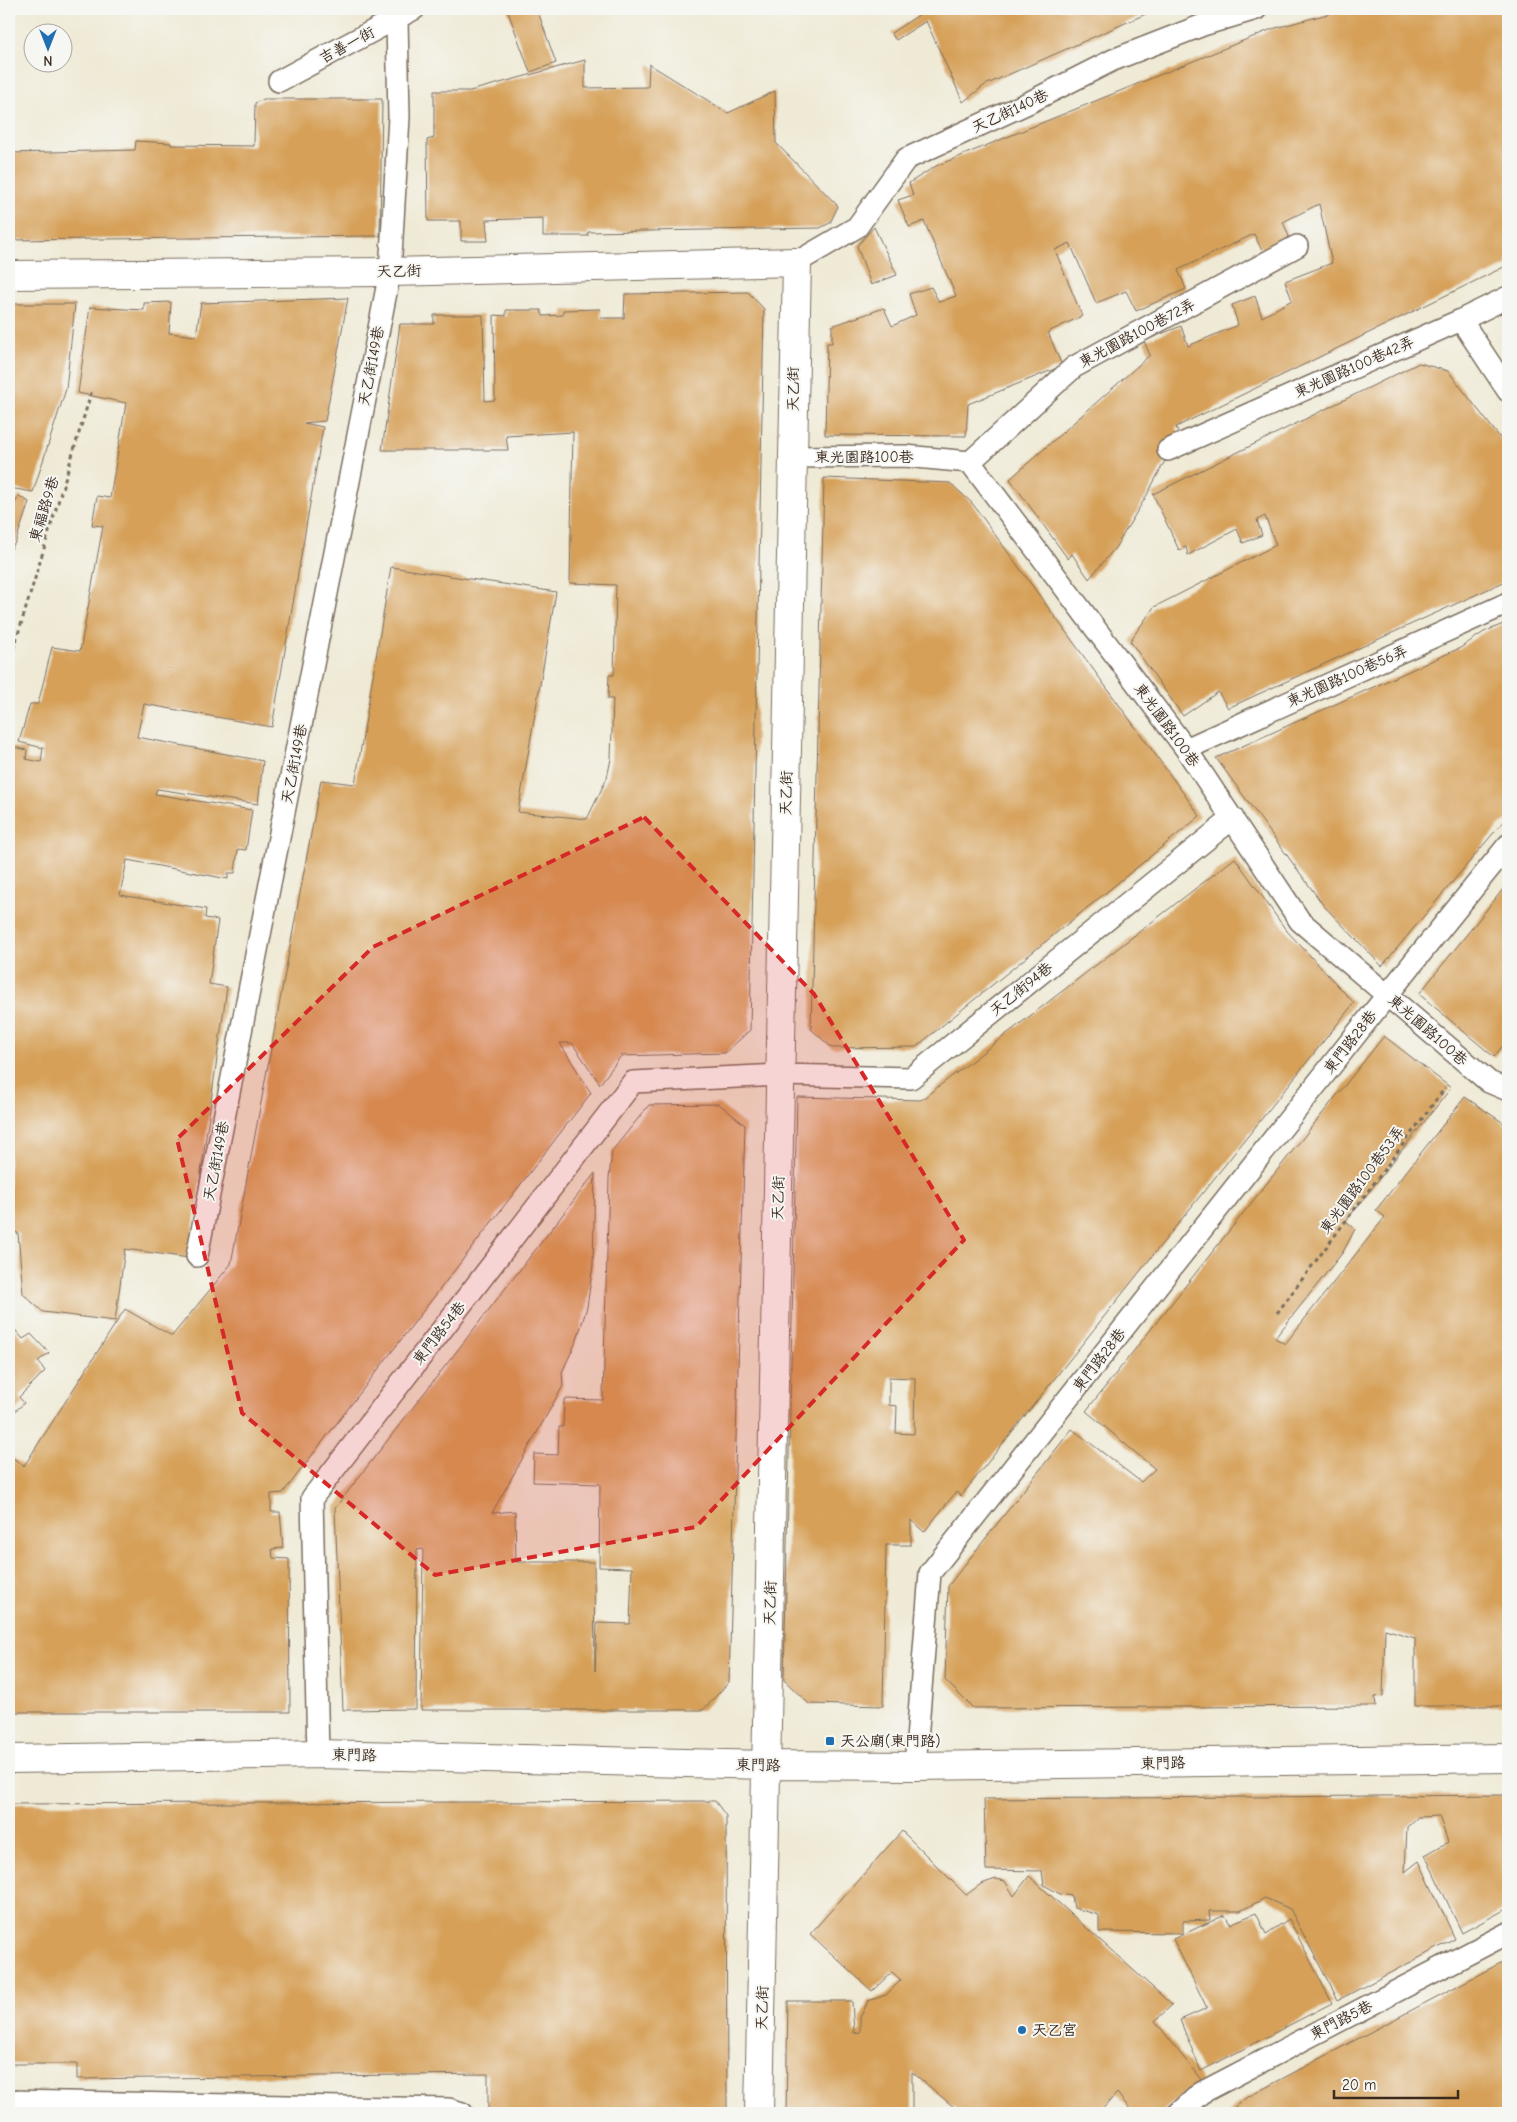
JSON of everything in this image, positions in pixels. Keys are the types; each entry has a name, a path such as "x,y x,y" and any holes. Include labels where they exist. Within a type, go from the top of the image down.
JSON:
{"street":[{"name":"天乙街","path":"9,275 390,272 796,262 759,2113"},
{"name":"東門路","path":"9,1759 318,1754 767,1765 915,1766 1508,1758"}],"lane":[{"name":"天乙街140巷","path":"796,262 857,227 906,159 1030,102 1113,60 1203,25 1256,9"},
{"name":"吉善一街","path":"279,81 406,14"},
{"name":"天乙街149巷","path":"198,1256 390,272 406,14"},
{"name":"東光園路100巷72弄","path":"970,462 1074,367 1297,246"},
{"name":"東光園路100巷42弄","path":"1168,450 1462,320 1508,297"},
{"path":"1462,320 1508,391"},
{"name":"東光園路100巷","path":"793,457 905,456 970,462 1186,749 1300,921 1489,1082 1508,1090"},
{"name":"東光園路100巷56弄","path":"1186,749 1508,603"},
{"name":"天乙街94巷","path":"780,1076 911,1078 1233,818"},
{"name":"東門路28巷","path":"915,1766 930,1573 1508,845"},
{"name":"東門路54巷","path":"318,1754 312,1498 633,1082 780,1076"},
{"name":"東門路5巷","path":"1179,2113 1201,2093 1508,1933"},
{"path":"9,2101 449,2109 462,2113"}],"path":[{"name":"東福路9巷","path":"9,664 92,390"},
{"name":"東光園路100巷53弄","path":"1277,1313 1465,1061"}],"highlighted area":[{"path":"644,817 814,994 964,1240 696,1527 435,1575 242,1413 177,1139 373,947"}],"building":[{"path":"507,9 537,9 556,63 530,72"},
{"path":"928,9 1157,9 985,85 963,102 926,21 896,40 891,33"},
{"path":"1346,9 1508,9 1508,265 1176,427 1179,434 1147,495 1115,548 1089,579 1072,554 1068,559 1010,479 1150,355 1144,341 1181,326 1188,346 1238,325 1232,305 1255,296 1262,317 1292,300 1285,281 1332,263 1319,204 1283,222 1292,244 1264,255 1254,234 1178,270 1186,289 1136,311 1126,291 1096,303 1070,243 1055,250 1082,316 1048,332 1062,366 968,404 966,436 825,435 827,343 832,343 832,326 884,308 892,326 916,315 909,294 931,287 939,302 956,296 924,221 909,227 898,200 913,195 909,183 936,166 1272,29"},
{"path":"585,60 585,88 648,87 649,64 728,113 775,91 776,143 838,206 830,223 820,228 588,232 588,236 543,236 543,218 486,220 488,241 461,241 461,221 428,221 427,140 434,138 434,91 470,91"},
{"path":"264,99 382,99 380,236 9,240 9,153 135,150 136,141 171,143 171,145 254,146 255,103"},
{"path":"874,227 897,275 871,285 857,246"},
{"path":"748,292 764,309 750,1030 725,1053 621,1056 600,1084 572,1043 560,1043 591,1093 283,1493 271,1494 271,1512 280,1512 283,1548 272,1549 273,1558 289,1559 290,1712 9,1712 9,1455 24,1466 125,1309 172,1336 231,1264 321,780 355,784 391,567 556,592 518,812 587,819 607,778 611,759 613,699 608,699 609,675 614,675 616,585 570,583 573,432 506,436 508,450 382,450 400,324 434,324 434,315 483,315 485,401 495,400 494,315 506,316 506,310 541,310 543,316 563,315 563,310 600,309 601,318 624,318 625,294"},
{"path":"348,298 325,421 304,423 323,427 272,727 144,704 137,737 263,761 258,804 157,789 155,794 252,810 246,850 238,849 235,873 228,873 228,879 127,860 120,895 206,909 205,918 218,920 209,984 227,987 189,1258 125,1249 115,1321 43,1312 23,1294 18,1233 9,1231 9,746 27,750 26,759 41,762 43,748 19,742 30,704 38,704 52,647 80,651 103,526 92,525 97,496 110,498 126,403 78,393 90,307 144,310 144,303 171,302 169,333 196,336 201,303"},
{"path":"9,304 75,304 66,389 33,492 9,488"},
{"path":"1419,363 1448,371 1508,448 1508,580 1228,708 1218,692 1183,716 1130,641 1154,607 1276,545 1265,516 1257,520 1262,535 1243,543 1237,529 1188,555 1186,547 1179,550 1153,494"},
{"path":"824,478 950,483 972,503 1200,816 916,1047 832,1048 811,1029"},
{"path":"19,496 29,502 16,541 9,552 9,514"},
{"path":"1508,622 1508,819 1501,824 1382,966 1324,906 1216,758 1460,648 1484,632"},
{"path":"1235,858 1286,930 1354,1003 961,1496 956,1492 924,1532 911,1520 911,1545 886,1545 883,1706 809,1704 784,1680 797,1097 921,1100","holes":["889,1377 915,1378 914,1434 896,1433 897,1406 889,1405"]},
{"path":"1508,883 1508,1039 1494,1057 1419,994"},
{"path":"1384,1036 1451,1088 1346,1221 1355,1229 1343,1252 1275,1338 1285,1344 1385,1217 1376,1210 1465,1097 1508,1126 1508,1706 1415,1706 1415,1638 1385,1629 1383,1696 1375,1697 1376,1706 973,1708 945,1680 948,1586 1072,1429 1141,1482 1155,1469 1086,1411"},
{"path":"719,1104 745,1125 729,1682 703,1710 421,1710 423,1549 417,1550 416,1709 343,1710 335,1508 595,1173 593,1265 587,1307 577,1340 562,1372 563,1386 492,1513 515,1511 516,1562 594,1562 595,1671 597,1623 630,1624 632,1568 599,1567 600,1484 533,1482 534,1454 558,1455 559,1427 563,1427 564,1399 603,1400 609,1178 612,1151 649,1105"},
{"path":"9,1323 23,1339 31,1334 49,1353 38,1361 45,1371 19,1397 24,1403 9,1417"},
{"path":"1508,1795 1508,1908 1462,1933 1425,1855 1448,1842 1439,1816 1418,1817 1407,1827 1405,1872 1419,1861 1455,1939 1338,2000 1290,1909 1265,1898 1240,1911 1209,1911 1210,1920 1183,1921 1183,1933 1099,1932 1099,1915 1074,1908 1072,1896 1060,1894 1044,1885 1042,1871 986,1870 984,1799"},
{"path":"715,1801 726,1816 727,2113 488,2113 488,2074 77,2079 77,2064 9,2064 9,1804"},
{"path":"902,1831 966,1895 981,1884 996,1879 1005,1881 1014,1896 1029,1876 1172,2005 1155,2021 1202,2081 1160,2113 1133,2113 1117,2093 1099,2113 961,2113 912,2072 912,2113 786,2113 788,2001 852,2001 854,2033 860,2032 860,2018 868,2001 886,1995 901,1980 892,1972 872,1991 810,1934"},
{"path":"1256,1913 1266,1934 1289,1919 1332,2003 1201,2071 1180,2020 1207,2008 1173,1939 1225,1915 1230,1924"},
{"path":"1508,1959 1508,2113 1227,2113 1246,2098"}],"place":[{"name":"天公廟(東門路)","path":"830,1741"},
{"name":"天乙宮","path":"1022,2030"}]}
